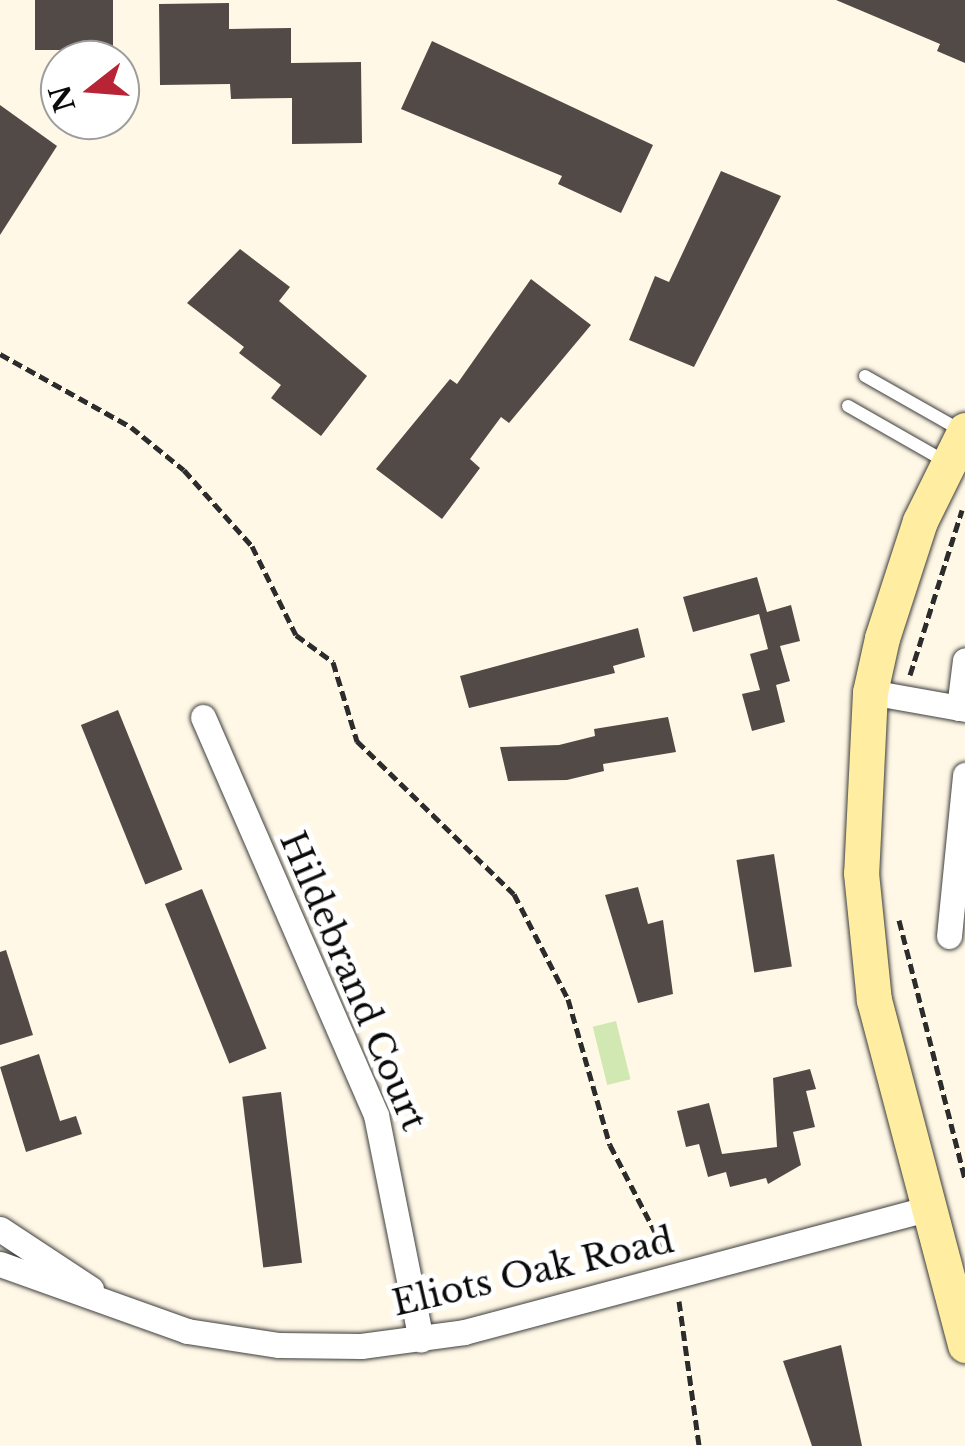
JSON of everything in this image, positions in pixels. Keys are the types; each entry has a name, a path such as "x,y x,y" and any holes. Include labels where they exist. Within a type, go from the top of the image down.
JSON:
{"main road":[{"path":"959,442 896,581 870,692 861,798 865,932 874,1000 965,1345"}],"street":[{"path":"870,692 962,708 965,660"},
{"name":"Hildebrand Court","path":"203,718 376,1115 421,1340"},
{"path":"949,936 965,775"},
{"name":"Eliots Oak Road","path":"0,1264 148,1318 279,1345 421,1340 929,1208"},
{"name":"Eliots Oak Road","path":"0,1230 148,1318"}],"lane":[{"path":"866,376 959,442"},
{"path":"848,406 959,442"}],"path":[{"path":"0,354 131,426 184,470 252,546 296,635 333,662 357,741 481,855 530,921 548,951 610,1145 674,1275 700,1446"},
{"path":"905,699 920,627 965,503"},
{"path":"898,915 965,1178"}],"green space":[{"path":"616,1021 631,1079 607,1085 593,1027"}],"building":[{"path":"35,0 113,0 113,40 40,40 40,50 35,50"},
{"path":"836,0 965,0 965,63 937,51 940,44"},
{"path":"229,3 229,29 291,28 291,63 361,62 362,143 292,144 292,98 231,99 230,84 160,85 159,4"},
{"path":"432,41 653,145 621,213 558,184 562,176 401,109"},
{"path":"0,105 40,134 40,140 57,146 0,235"},
{"path":"721,171 781,196 694,367 629,340 655,276 669,282"},
{"path":"240,249 290,287 279,301 367,376 321,436 271,398 281,385 239,353 244,347 187,303"},
{"path":"531,279 591,325 509,423 501,417 470,459 480,468 442,519 376,469 450,379 457,384"},
{"path":"757,577 767,612 791,605 800,641 780,646 790,681 776,685 785,722 752,731 742,694 760,690 750,654 768,649 759,614 693,632 683,597"},
{"path":"638,628 645,657 613,666 615,673 469,708 460,676"},
{"path":"118,710 182,869 145,884 81,725"},
{"path":"668,717 676,752 603,764 604,771 567,780 508,781 500,747 559,745 595,736 594,729"},
{"path":"774,854 792,967 754,973 736,860"},
{"path":"638,887 648,924 663,920 673,994 638,1003 605,895"},
{"path":"202,889 266,1048 229,1063 165,904"},
{"path":"6,950 33,1035 0,1045 0,952"},
{"path":"39,1054 60,1121 76,1116 82,1134 26,1152 0,1067"},
{"path":"810,1069 816,1089 806,1091 815,1127 793,1132 801,1165 768,1184 766,1178 730,1187 726,1172 708,1177 699,1144 686,1147 677,1111 709,1103 722,1154 777,1147 773,1078"},
{"path":"281,1092 302,1263 263,1267 242,1097"},
{"path":"841,1345 862,1446 812,1446 783,1361"}]}
